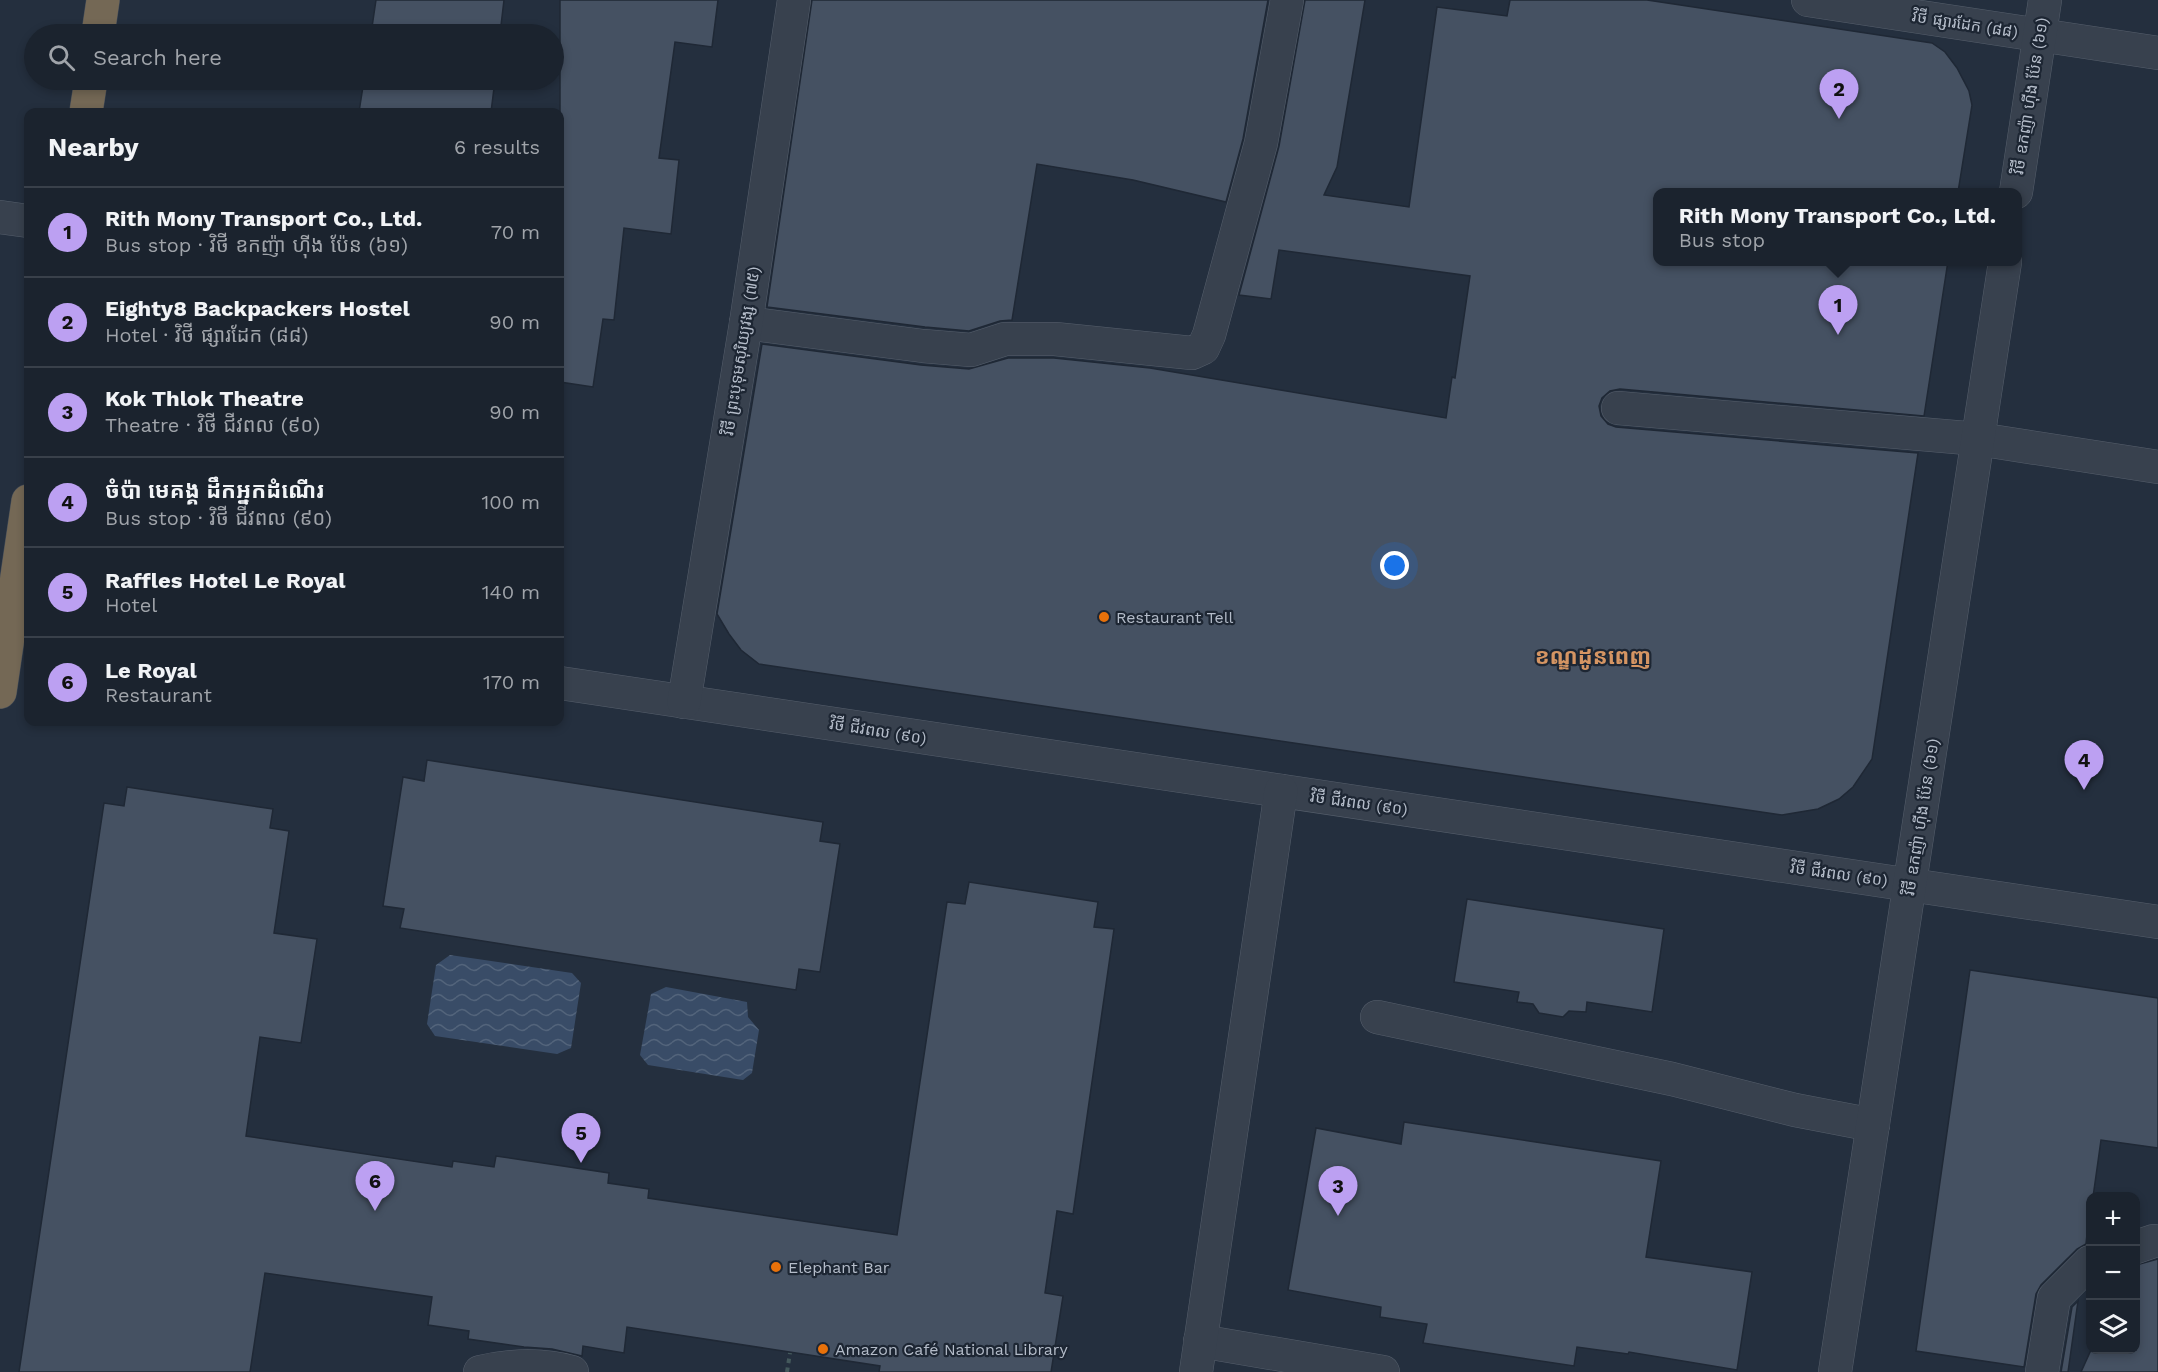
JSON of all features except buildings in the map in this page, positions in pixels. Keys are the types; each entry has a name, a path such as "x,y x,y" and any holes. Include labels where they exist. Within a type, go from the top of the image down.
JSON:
{"highway":[{"path":"99,24 103,0"},
{"path":"87,108 89,90"},
{"path":"0,692 21,602 24,559"}],"street":[{"name":"វិថី ព្រះបុទុមសុរិយ្យវង្ស (៧៥)","path":"684,702 746,323 794,0"},
{"path":"746,323 970,350 1005,339 1055,339 1192,353 1203,348 1209,335 1261,143 1287,0"},
{"name":"វិថី ផ្សារដែក (៨៨)","path":"1808,0 2158,53"},
{"name":"វិថី ឧកញ៉ា ហ៊ីង ប៉ែន (៦១)","path":"2017,188 2045,0"},
{"path":"0,217 24,220"},
{"name":"វិថី ឧកញ៉ា ហ៊ីង ប៉ែន (៦១)","path":"1835,1372 2004,266"},
{"path":"1618,408 1978,439 2158,467"},
{"name":"វិថី ជីវពល (៩០)","path":"564,684 2158,922"},
{"path":"1281,791 1198,1356 1374,1371"},
{"path":"1377,1017 1671,1078 1795,1110 1873,1125"},
{"path":"2042,1372 2054,1298 2086,1267"},
{"path":"480,1372 506,1366 553,1366 572,1372"}],"path":[{"path":"787,1372 790,1353"}],"water":[{"path":"450,955 572,973 581,983 571,1048 557,1054 435,1036 427,1024 436,965"},
{"path":"666,987 747,1002 748,1017 759,1030 752,1073 743,1080 648,1065 640,1055 651,994"}],"place":[{"name":"Eighty8 Backpackers Hostel","path":"1839,119"},
{"name":"Rith Mony Transport Co., Ltd.","path":"1838,335"},
{"name":"Restaurant Tell","path":"1104,617"},
{"name":"ចំប៉ា មេគង្គ ដឹកអ្នកដំណើរ","path":"2084,790"},
{"name":"Raffles Hotel Le Royal","path":"581,1163"},
{"name":"Le Royal","path":"375,1211"},
{"name":"Kok Thlok Theatre","path":"1338,1216"},
{"name":"Elephant Bar","path":"776,1267"},
{"name":"Amazon Café National Library","path":"823,1349"}],"district":[{"name":"ខណ្ឌដូនពេញ","path":"1593,656"}]}
